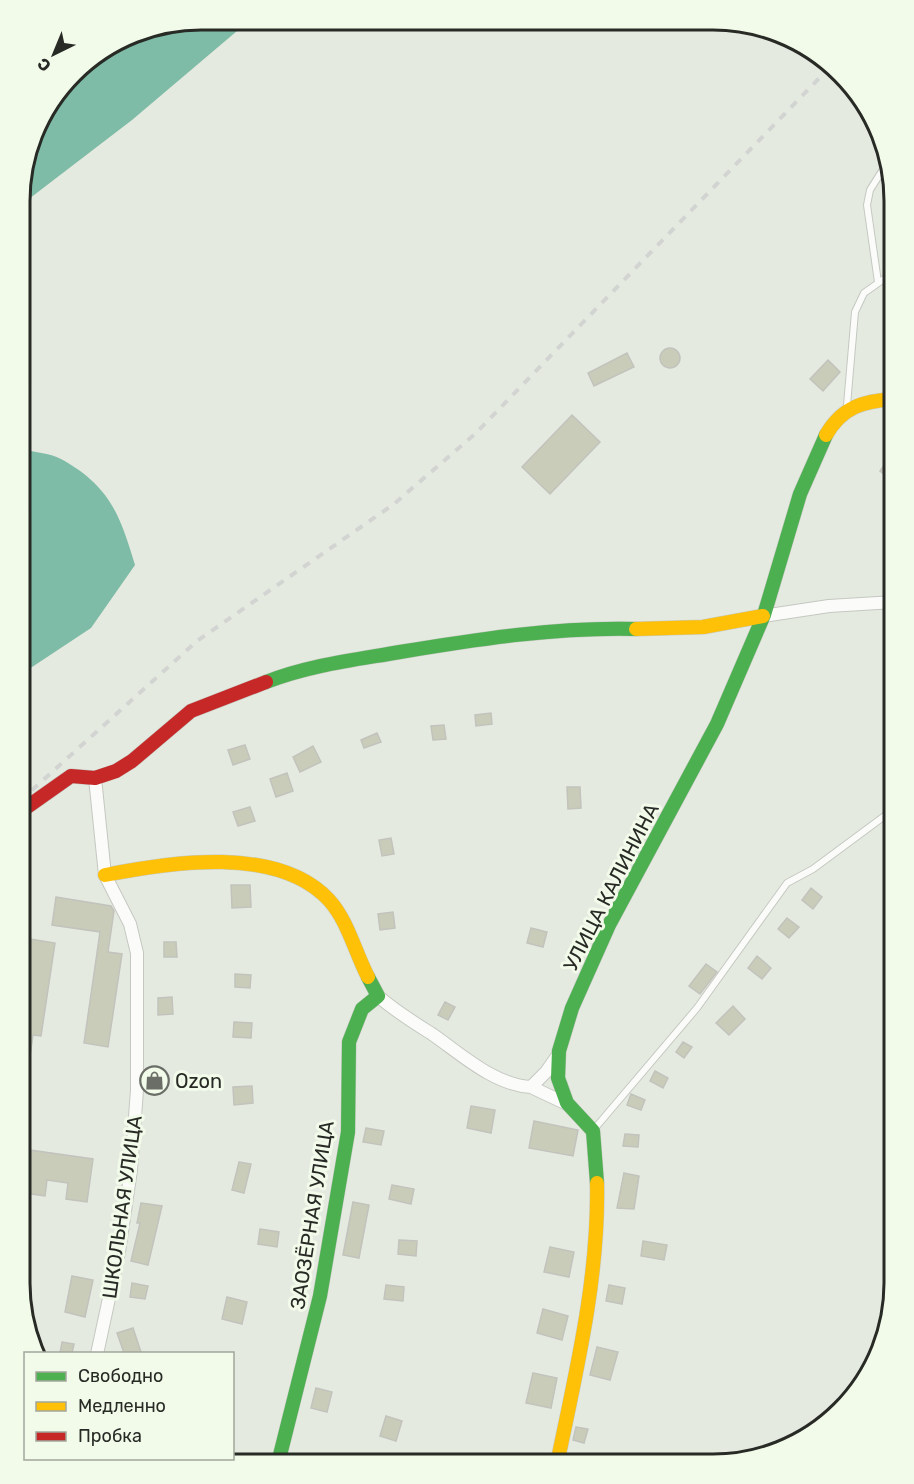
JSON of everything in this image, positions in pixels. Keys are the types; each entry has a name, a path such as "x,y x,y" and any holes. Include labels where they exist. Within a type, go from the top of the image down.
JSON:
{"street":[{"path":"847,408 867,400 884,399"},
{"name":"УЛИЦА КАЛИНИНА","path":"593,1130 567,1104 558,1077 559,1054 584,978 598,947 712,734 763,616 794,508 813,459 834,422 847,408"},
{"path":"30,805 71,776 95,778 116,771 132,761 191,711 300,669 493,637 594,628 660,630 703,627 829,606 884,603"},
{"name":"ШКОЛЬНАЯ УЛИЦА","path":"95,778 105,875 130,924 137,953 137,1090 131,1170 119,1252 97,1352"},
{"path":"105,875 147,866 222,861 276,871 302,880 317,888 338,913 368,981 378,996 472,1062 505,1081 531,1087 567,1104"},
{"name":"ЗАОЗЁРНАЯ УЛИЦА","path":"281,1454 300,1387 320,1296 348,1132 350,1042 362,1009 378,996"},
{"path":"531,1087 559,1054"},
{"path":"559,1454 584,1336 596,1236 596,1158 593,1130"}],"lane":[{"path":"878,282 867,205 870,190 882,171"},
{"path":"847,408 855,312 864,293 884,278"},
{"path":"593,1130 697,1008 788,883 813,869 884,816"}],"shaded area":[{"path":"238,30 132,120 30,198 33,167 43,135 65,97 76,84 84,84 84,76 88,72 125,48 167,33"},
{"path":"30,451 57,457 78,469 91,480 111,503 124,531 135,565 91,628 30,668"}],"building":[{"path":"670,348 677,351 680,358 677,365 670,368 663,365 660,358 663,351"},
{"path":"627,353 634,367 594,386 588,373"},
{"path":"828,360 840,372 823,391 810,379"},
{"path":"572,415 600,442 550,494 522,467"},
{"path":"491,713 492,724 476,726 475,715"},
{"path":"444,725 446,739 433,740 431,726"},
{"path":"377,733 381,742 364,748 361,740"},
{"path":"245,745 250,759 233,765 228,750"},
{"path":"313,746 321,762 300,772 293,757"},
{"path":"287,773 293,791 276,797 270,779"},
{"path":"567,787 580,787 581,808 568,809"},
{"path":"250,807 255,821 238,826 233,812"},
{"path":"391,838 394,854 382,856 379,840"},
{"path":"231,885 250,885 251,907 232,908"},
{"path":"811,888 822,897 813,909 802,900"},
{"path":"56,897 111,906 114,911 108,952 122,954 108,1047 84,1043 100,932 52,925"},
{"path":"393,912 395,928 380,930 378,914"},
{"path":"787,918 799,927 789,938 778,929"},
{"path":"531,928 547,932 543,947 527,943"},
{"path":"30,939 55,943 41,1036 33,1035 30,1056"},
{"path":"164,942 176,942 177,957 164,957"},
{"path":"757,956 771,968 762,979 748,968"},
{"path":"706,964 717,972 700,994 689,986"},
{"path":"235,974 251,975 250,988 235,987"},
{"path":"172,997 173,1014 158,1015 158,998"},
{"path":"445,1002 455,1007 448,1020 438,1015"},
{"path":"733,1006 745,1019 729,1035 716,1023"},
{"path":"234,1022 252,1023 251,1038 233,1037"},
{"path":"683,1042 692,1047 684,1058 676,1052"},
{"path":"655,1071 668,1078 663,1088 650,1081"},
{"path":"146,1072 160,1072 161,1089 147,1089"},
{"path":"252,1086 253,1103 234,1105 233,1087"},
{"path":"631,1094 645,1100 641,1110 627,1105"},
{"path":"471,1106 495,1110 491,1133 467,1128"},
{"path":"534,1121 578,1130 573,1156 529,1148"},
{"path":"366,1128 384,1131 381,1145 363,1142"},
{"path":"625,1134 639,1135 638,1147 623,1146"},
{"path":"30,1150 93,1159 87,1202 66,1199 68,1183 47,1180 45,1196 30,1194"},
{"path":"239,1162 251,1164 244,1193 232,1190"},
{"path":"624,1173 639,1176 634,1209 617,1208"},
{"path":"392,1185 414,1189 411,1204 389,1199"},
{"path":"353,1202 369,1205 359,1258 343,1255"},
{"path":"141,1203 162,1206 148,1265 131,1261 140,1223 137,1223"},
{"path":"260,1229 279,1232 277,1247 258,1244"},
{"path":"399,1240 417,1241 416,1256 398,1254"},
{"path":"643,1241 667,1245 664,1260 641,1256"},
{"path":"550,1247 574,1252 569,1277 544,1272"},
{"path":"72,1276 93,1280 85,1317 65,1312"},
{"path":"132,1283 148,1286 145,1299 130,1297"},
{"path":"386,1285 404,1287 403,1301 384,1299"},
{"path":"609,1285 625,1288 622,1304 606,1301"},
{"path":"227,1297 247,1302 242,1324 222,1319"},
{"path":"543,1309 568,1316 562,1340 537,1333"},
{"path":"133,1328 141,1352 124,1352 117,1333"},
{"path":"62,1342 74,1344 72,1352 60,1352"},
{"path":"597,1347 618,1352 610,1380 590,1375"},
{"path":"533,1373 557,1378 551,1408 526,1403"},
{"path":"316,1388 332,1392 327,1412 311,1408"},
{"path":"386,1416 402,1421 396,1441 380,1436"},
{"path":"576,1427 588,1429 584,1443 573,1440"}],"railway":[{"path":"30,792 197,641 394,504 476,433 825,72"}],"traffic: fast":[{"path":"597,1183 593,1131 567,1103 558,1078 559,1051 572,1008 609,925 717,724 764,615 800,494 826,435"},
{"path":"266,682 299,671 332,664 459,643 547,632 636,629"},
{"path":"280,1454 320,1296 348,1132 349,1042 362,1009 378,996 368,977"}],"traffic: slow":[{"path":"826,435 832,425 854,407 884,400"},
{"path":"636,629 703,627 763,616"},
{"path":"105,875 160,866 222,862 253,864 282,871 307,883 336,908 368,977"},
{"path":"559,1454 585,1325 597,1219 597,1183"}],"traffic: jam":[{"path":"30,805 71,776 95,778 116,771 132,761 191,711 266,682"}],"place":[{"name":"Ozon","path":"154,1081"}]}
